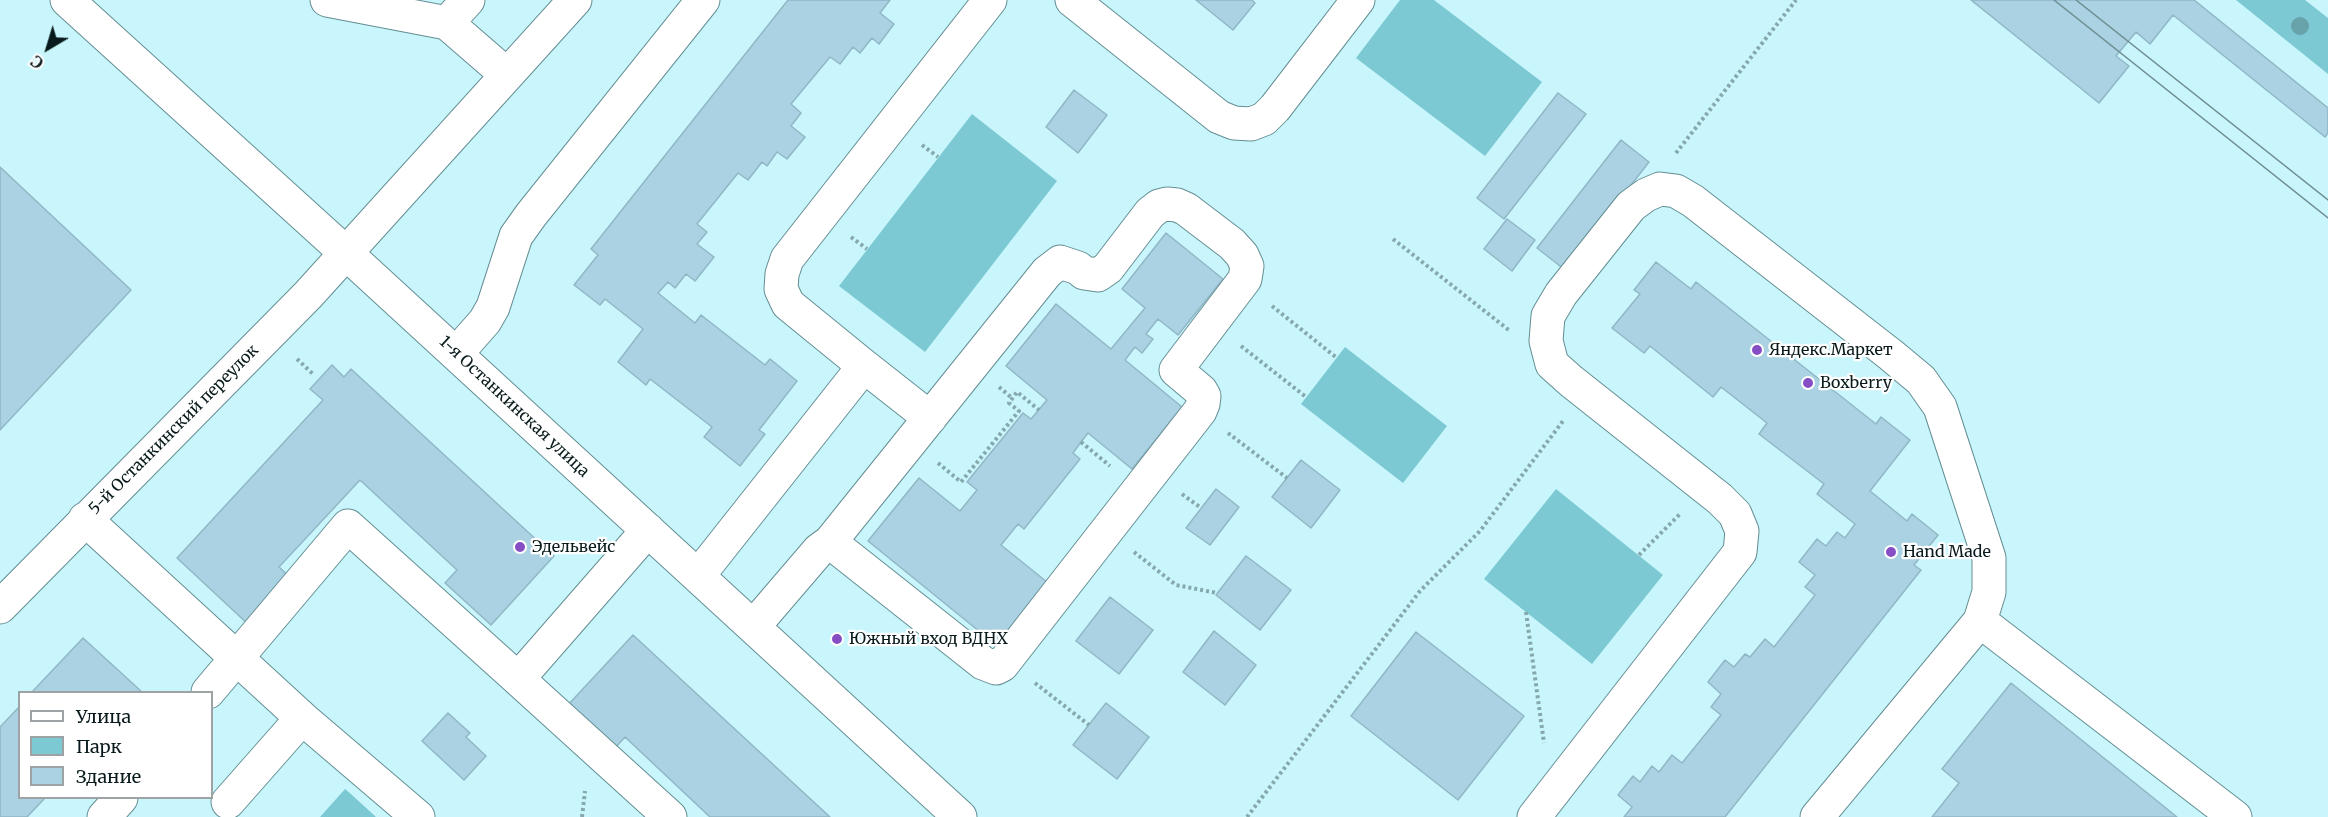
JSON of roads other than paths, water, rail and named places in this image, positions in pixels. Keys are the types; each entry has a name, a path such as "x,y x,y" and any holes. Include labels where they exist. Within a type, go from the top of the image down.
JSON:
{"street":[{"name":"1-я Останкинская улица","path":"67,0 101,11 347,254 960,817"},
{"path":"327,0 458,12 507,75"},
{"name":"5-й Останкинский переулок","path":"0,607 347,254 574,0"},
{"path":"456,354 486,321 493,308 508,258 521,229 703,0"},
{"path":"921,430 864,366 788,304 781,289 782,274 787,259 990,0"},
{"path":"1072,0 1219,117 1234,123 1251,124 1264,119 1275,108 1358,0"},
{"path":"1542,806 1740,552 1742,531 1735,514 1552,364 1546,341 1548,316 1561,294 1631,206 1646,195 1660,189 1676,191 1693,201 1921,380 1940,407 1989,558 1989,592 1980,621 1817,817"},
{"path":"753,627 819,550 831,542 1047,272 1060,262 1078,268 1084,273 1098,275 1108,268 1150,213 1159,206 1177,205 1186,209 1232,244 1242,255 1247,266 1243,283 1176,370 1201,391 1203,404 1200,411 1006,661 996,668 983,663 831,542"},
{"path":"698,576 864,366"},
{"path":"85,519 302,718 418,817"},
{"path":"210,691 348,526 670,817"},
{"path":"518,679 648,530"},
{"path":"1980,621 2235,817"},
{"path":"228,802 302,718"},
{"path":"104,817 120,799"}],"tram line":[{"path":"2054,0 2328,218"},
{"path":"2076,0 2328,200"}],"place":[{"name":"Яндекс.Маркет","path":"1757,350"},
{"name":"Boxberry","path":"1808,383"},
{"name":"Эдельвейс","path":"520,547"},
{"name":"Hand Made","path":"1891,552"},
{"name":"Южный вход ВДНХ","path":"837,639"}]}
